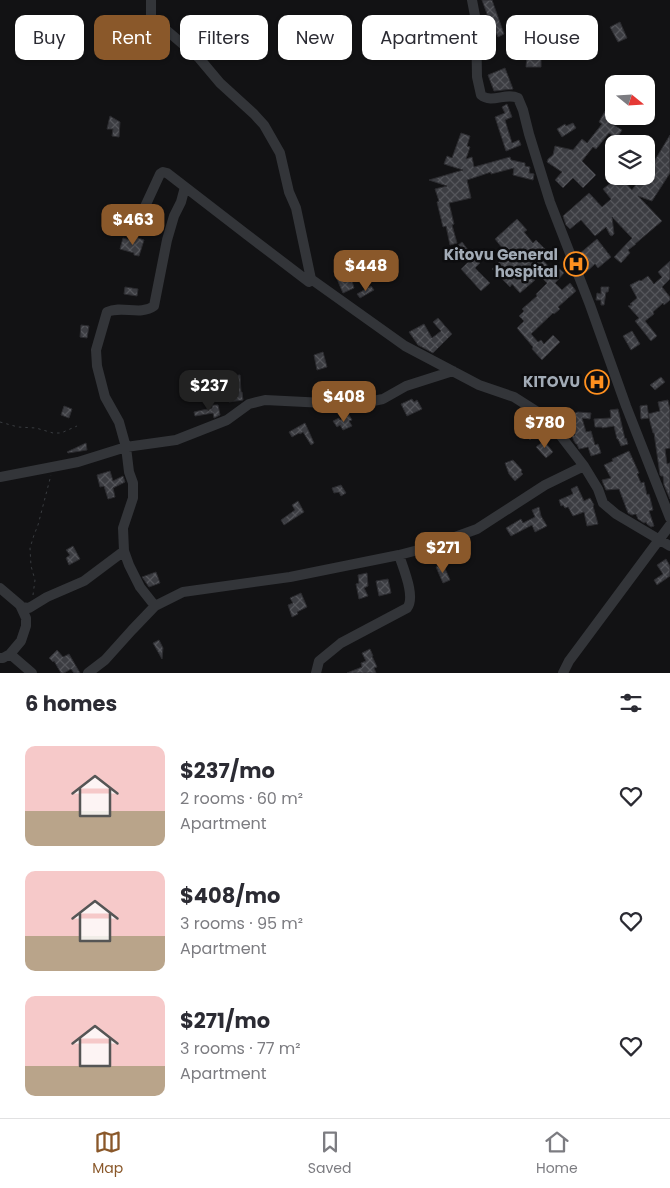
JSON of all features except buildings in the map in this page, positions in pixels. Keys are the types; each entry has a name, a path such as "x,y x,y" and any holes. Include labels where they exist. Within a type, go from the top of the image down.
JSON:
{"street":[{"path":"151,0 151,17 199,58 220,83 264,125 280,153 289,192 296,208 311,279 405,346 479,385 514,397 547,418 584,466 603,503 616,514 670,546"},
{"path":"472,0 476,21 480,95 493,99 507,96 518,98 550,202 670,518"},
{"path":"142,213 160,174 163,172 167,173 309,282 311,279"},
{"path":"155,606 140,588 124,551 123,528 131,507 134,482 119,422 105,397 97,366 96,350 107,312 110,310 146,311 154,306 167,240 185,187"},
{"path":"0,477 78,462 126,447 176,440 227,420 249,404 265,400 363,404 384,399 406,386 453,371"},
{"path":"88,673 105,660 155,606 183,592 290,577 399,555 422,548 477,528 545,486 584,466"},
{"path":"563,673 569,661 670,525"},
{"path":"25,608 84,581 124,551"},
{"path":"316,673 319,661 341,643 410,605 410,592 399,555"},
{"path":"0,588 25,608 26,618 26,626 21,641 10,654 0,658"},
{"path":"10,654 32,673"}],"path":[{"path":"0,422 18,427 62,433 78,426"},
{"path":"25,608 34,589 35,580 31,566 30,548 54,467"}],"place":[{"name":"Kitovu General hospital","path":"576,264"},
{"name":"KITOVU","path":"597,382"}]}
